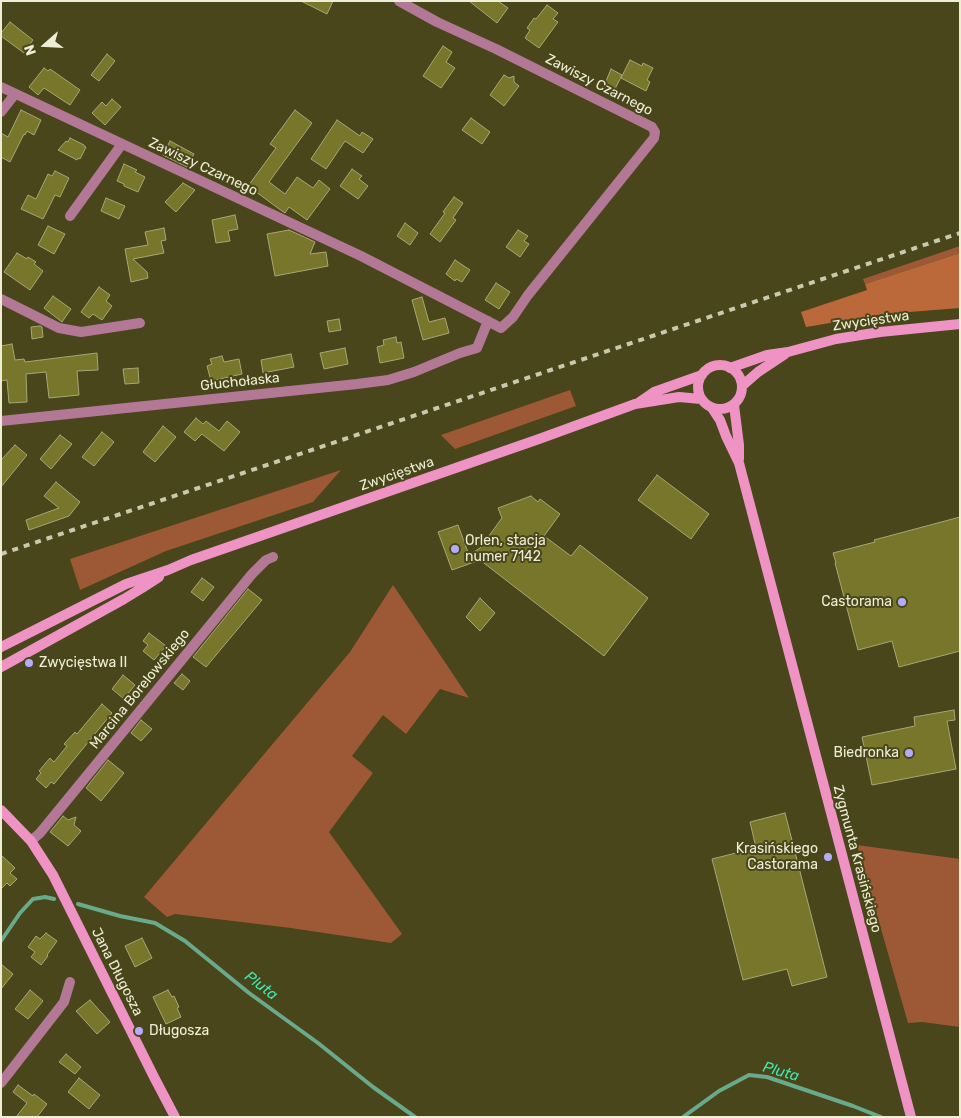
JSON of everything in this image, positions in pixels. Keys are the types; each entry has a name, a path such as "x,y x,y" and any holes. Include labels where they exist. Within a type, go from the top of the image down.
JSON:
{"main road":[{"name":"Zwycięstwa","path":"730,368 767,355 788,352 849,336 960,324"},
{"name":"Zwycięstwa","path":"742,386 758,372 788,352"},
{"path":"718,365 730,368 740,378 742,393 739,400 727,408 720,410 712,408 701,399 698,387 699,381 706,370 712,367 718,365"},
{"name":"Zwycięstwa","path":"635,404 654,392 702,375"},
{"name":"Zwycięstwa","path":"1,647 126,584 168,570 190,560 538,440 635,404 679,397 701,399"},
{"name":"Zygmunta Krasińskiego","path":"734,405 739,445 739,463"},
{"name":"Zygmunta Krasińskiego","path":"712,408 720,420 739,463 911,1117"},
{"name":"Zwycięstwa","path":"1,667 130,595 168,570"},
{"name":"Jana Długosza","path":"1,810 31,841 42,856 60,888 175,1117"}],"street":[{"name":"Zawiszy Czarnego","path":"1,87 361,256 502,328 513,317 528,295 654,138 655,132 652,127 496,49 437,22 399,1"},
{"path":"1,112 15,94"},
{"path":"70,216 122,144"},
{"path":"1,299 59,328 81,332 140,323"},
{"name":"Głuchołaska","path":"1,421 380,381 414,372 477,348 488,322"},
{"name":"Marcina Borelowskiego","path":"31,841 40,833 252,574 266,560 273,557"},
{"path":"1,1083 64,1002 70,982"}],"shaded area":[{"path":"960,246 960,253 865,284 863,279"},
{"path":"960,253 960,308 884,314 806,327 801,312 867,290 865,284"},
{"path":"570,390 576,406 455,449 441,435"},
{"path":"341,470 313,502 166,551 80,590 70,559"},
{"path":"393,585 469,698 440,689 406,734 383,715 352,756 373,773 329,832 402,934 391,943 291,928 175,914 167,917 144,897 350,652"},
{"path":"857,845 960,859 960,1027 922,1022 908,1023"}],"building":[{"path":"301,1 333,1 327,14"},
{"path":"469,1 498,1 508,8 497,23"},
{"path":"547,5 558,13 553,19 558,22 539,48 525,38 530,30 527,28"},
{"path":"10,22 33,40 24,53 1,36 1,33"},
{"path":"443,46 452,52 446,62 455,68 441,88 423,76"},
{"path":"107,54 115,61 99,81 91,75"},
{"path":"630,60 642,66 643,63 653,68 647,80 650,82 646,91 621,78"},
{"path":"44,68 48,71 50,69 80,90 70,105 44,88 38,95 29,87"},
{"path":"611,69 622,75 614,91 604,86"},
{"path":"504,75 509,78 514,76 514,82 519,86 504,106 490,95"},
{"path":"112,99 121,107 105,125 92,113 102,102 106,106"},
{"path":"21,110 41,120 34,135 27,131 24,134 10,162 1,157 1,133 8,137"},
{"path":"295,110 312,123 269,182 285,194 297,177 313,188 319,180 330,189 307,220 289,207 285,213 248,186 276,148 270,144"},
{"path":"471,118 490,132 482,144 462,130"},
{"path":"337,120 360,136 362,132 373,139 363,153 345,141 326,169 311,159"},
{"path":"70,138 86,147 80,159 78,158 77,160 58,150"},
{"path":"170,141 194,154 187,167 163,155"},
{"path":"124,164 137,170 135,172 145,177 138,192 117,181"},
{"path":"352,169 362,176 359,179 368,186 358,199 340,186"},
{"path":"55,171 69,178 60,197 55,195 43,219 21,209 28,195 36,199 48,174 52,176"},
{"path":"183,183 195,190 176,212 165,202"},
{"path":"454,197 463,203 453,218 456,220 440,242 430,234"},
{"path":"106,198 125,206 119,219 101,211"},
{"path":"235,215 238,229 228,231 230,241 216,243 212,220"},
{"path":"405,223 418,233 410,245 397,236"},
{"path":"48,226 65,234 54,254 38,245"},
{"path":"164,228 166,240 161,241 164,253 133,259 147,272 148,278 131,282 125,249 148,245 145,232"},
{"path":"289,230 315,242 310,254 326,252 328,266 275,276 267,234"},
{"path":"518,230 528,236 524,241 529,244 520,257 506,247"},
{"path":"17,253 36,262 34,264 43,271 30,290 4,272"},
{"path":"455,260 470,270 462,282 456,279 455,281 446,274"},
{"path":"496,283 510,292 499,309 485,300"},
{"path":"99,287 110,295 106,301 112,306 102,320 93,314 89,318 81,312"},
{"path":"53,296 71,309 62,322 44,308"},
{"path":"422,297 429,322 445,318 449,333 423,340 412,300"},
{"path":"339,319 341,330 329,332 327,321"},
{"path":"31,327 42,327 43,337 32,339"},
{"path":"396,337 397,343 401,342 404,358 380,363 377,347 384,345 383,340"},
{"path":"12,344 15,360 24,359 25,362 97,353 98,370 77,371 79,395 49,398 46,372 26,374 27,402 9,403 7,380 1,381 1,346"},
{"path":"345,348 348,364 324,369 320,353"},
{"path":"291,354 294,367 263,373 261,360"},
{"path":"222,356 224,362 239,359 242,374 211,381 207,366 212,364 210,359"},
{"path":"138,368 139,383 125,384 123,369"},
{"path":"196,418 203,424 206,421 219,431 227,421 240,432 224,451 202,434 195,441 184,432"},
{"path":"163,426 176,437 155,462 143,452"},
{"path":"102,432 114,442 94,466 82,457"},
{"path":"60,435 72,444 51,469 40,459"},
{"path":"15,445 27,455 1,487 1,460"},
{"path":"657,475 709,514 691,539 638,500"},
{"path":"56,482 80,502 69,516 29,530 26,520 59,508 44,496"},
{"path":"531,496 538,502 540,499 560,514 544,536 571,556 580,545 648,598 604,656 480,560 452,570 438,532 458,525 469,555 480,548 502,518 498,508"},
{"name":"Castorama","path":"960,517 960,651 899,667 892,641 858,650 833,553"},
{"path":"202,578 214,587 203,601 191,592"},
{"path":"248,589 262,600 206,667 193,657"},
{"path":"480,598 495,613 480,631 466,617"},
{"path":"149,633 166,646 154,660 143,651 148,645 143,641"},
{"path":"182,674 190,681 183,690 174,683"},
{"path":"123,675 135,685 124,699 112,689"},
{"path":"102,704 112,713 54,784 51,782 46,788 36,779 41,773 39,771 50,758 54,762 67,746 64,744 75,732 77,734"},
{"name":"Biedronka","path":"954,710 955,720 947,721 956,769 872,785 862,737 915,726 914,717"},
{"path":"141,720 152,729 141,741 131,733"},
{"path":"108,760 124,773 101,801 86,788"},
{"path":"785,813 827,977 792,986 787,969 743,980 712,859 756,848 750,822"},
{"path":"63,816 68,820 76,817 74,825 81,831 68,846 50,832"},
{"path":"1,855 15,868 10,873 17,879 10,886 7,883 1,889"},
{"path":"46,933 57,941 41,965 31,957 35,952 28,947 36,936 40,939"},
{"path":"142,938 152,958 135,967 125,946"},
{"path":"1,964 13,974 1,989"},
{"path":"30,990 43,1001 28,1019 15,1009"},
{"path":"168,990 172,997 174,996 181,1017 166,1024 153,997"},
{"path":"90,1000 110,1022 97,1034 76,1011"},
{"path":"66,1054 81,1067 75,1074 59,1062"},
{"path":"79,1078 100,1095 89,1109 68,1092"},
{"path":"18,1085 47,1104 37,1117 16,1117 27,1103 13,1092"}],"waterway":[{"name":"Pluta","path":"1,941 20,913 33,899 45,897 54,899"},
{"name":"Pluta","path":"78,904 120,916 155,923 185,941 249,993 415,1117"},
{"name":"Pluta","path":"683,1117 719,1091 749,1075 767,1077 881,1117"}],"railway":[{"path":"1,554 960,233"}],"place":[{"name":"Orlen, stacja numer 7142","path":"455,549"},
{"name":"Castorama","path":"902,602"},
{"name":"Zwycięstwa II","path":"29,663"},
{"name":"Biedronka","path":"909,753"},
{"name":"Krasińskiego Castorama","path":"828,857"},
{"name":"Długosza","path":"139,1031"}]}
